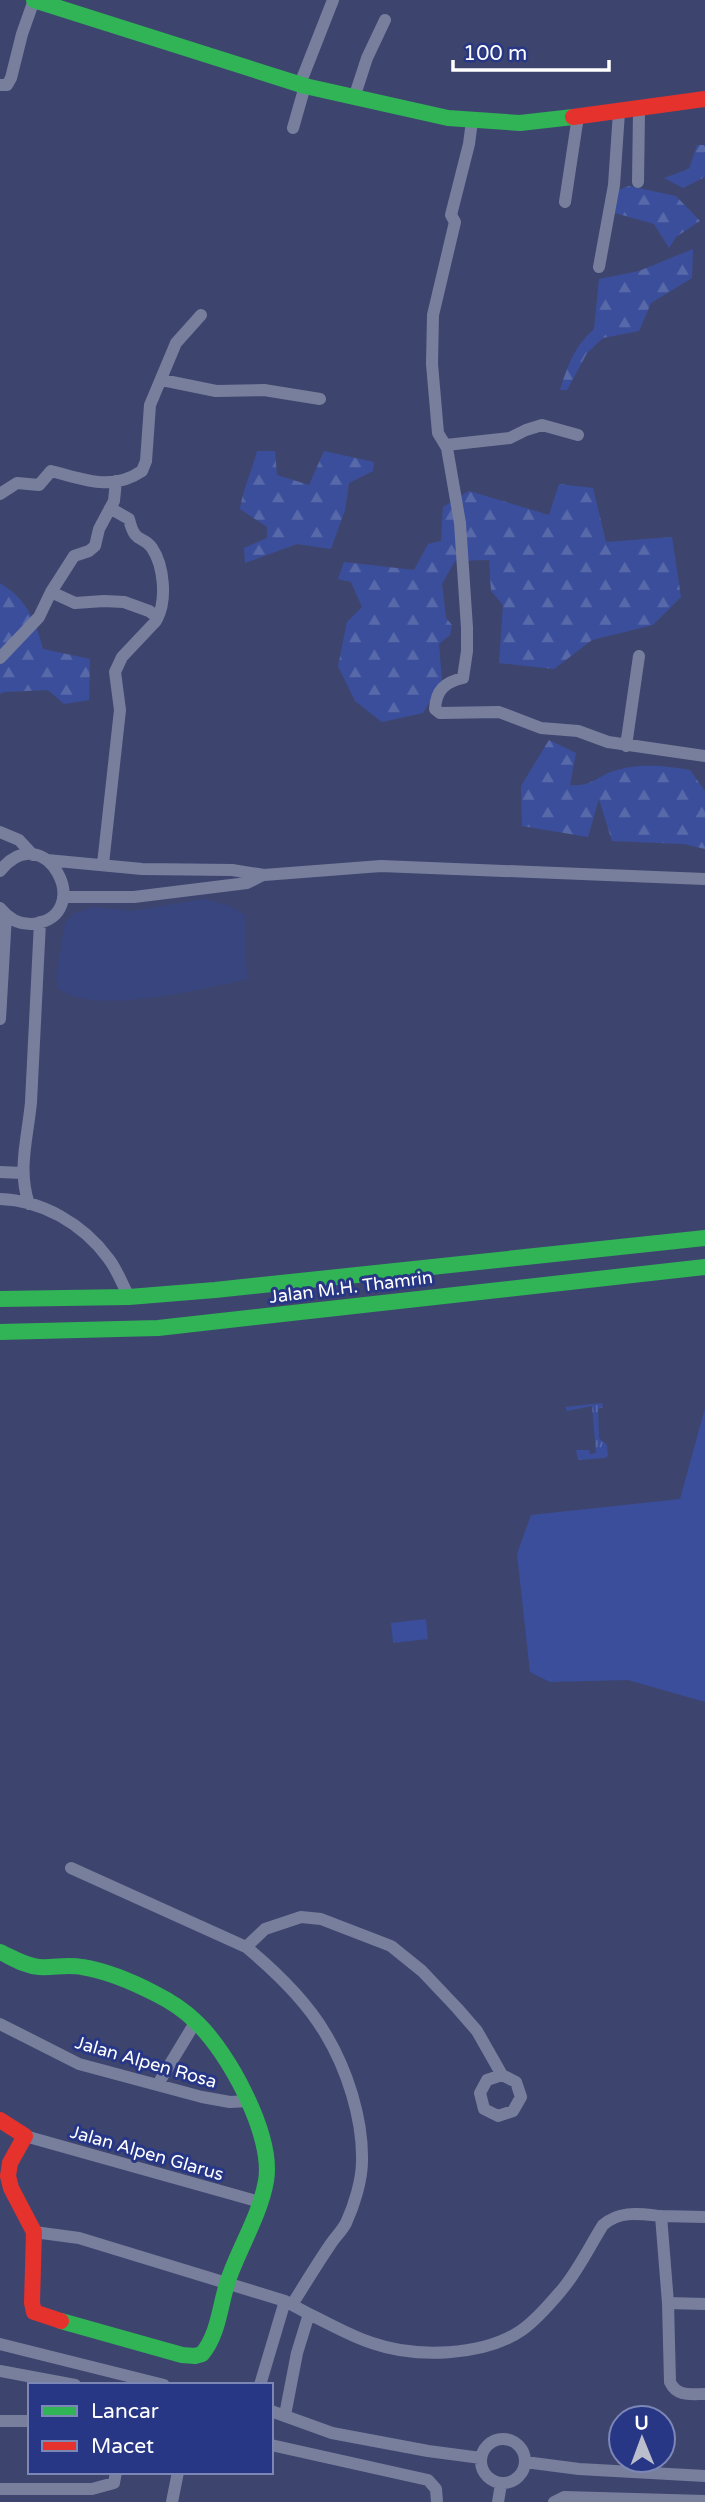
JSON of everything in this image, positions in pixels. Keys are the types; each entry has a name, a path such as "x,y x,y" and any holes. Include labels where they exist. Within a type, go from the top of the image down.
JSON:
{"main road":[{"path":"34,0 303,85 433,116 520,123 619,113 705,99"},
{"name":"Jalan M.H. Thamrin","path":"0,1299 129,1297 215,1290 705,1238"},
{"name":"Jalan M.H. Thamrin","path":"0,1332 158,1328 613,1275 705,1267"},
{"path":"0,1952 26,1964 40,1967 80,1966 106,1973 165,2000 196,2021 213,2040 249,2101 269,2161 255,2221 227,2283 209,2344 202,2354 194,2357 182,2355 34,2312 34,2232 11,2188 8,2176 10,2163 25,2136 0,2120"}],"street":[{"path":"0,86 7,85 11,78 34,0"},
{"path":"293,128 303,85 333,0"},
{"path":"355,98 367,58 386,20"},
{"path":"638,182 639,110"},
{"path":"599,267 614,185 619,113"},
{"path":"565,202 578,116"},
{"path":"472,121 469,145 451,215 455,222 433,315 433,382 438,429 446,445 460,523 467,652 463,678 450,681 441,688 435,709 440,713 499,712 541,728 578,731 626,746 705,756"},
{"path":"0,494 17,483 39,485 51,471 91,482 116,481 133,477 142,471 146,461 150,405 176,343 201,316"},
{"path":"162,380 216,391 264,390 320,399"},
{"path":"446,445 510,439 542,425 579,435"},
{"path":"0,658 38,617 75,556 95,546 99,529 115,496 116,481"},
{"path":"103,864 120,710 115,672 122,657 157,619 164,598 163,580 154,551 132,532 129,519 110,509"},
{"path":"51,592 75,603 104,600 124,602 149,611 157,619"},
{"path":"626,746 639,656"},
{"path":"0,832 19,840 33,855 47,860 181,871 232,870 264,875 381,866 705,879"},
{"path":"0,871 12,860 33,855"},
{"path":"3,911 18,922 40,922 52,915 63,897 61,876 47,860"},
{"path":"63,897 148,896 247,883 264,875"},
{"path":"0,1018 3,911"},
{"path":"29,1204 23,1188 22,1172 30,1105 40,922"},
{"path":"0,1172 22,1172"},
{"path":"0,1199 51,1211 79,1227 110,1260 129,1297"},
{"path":"71,1868 246,1947 292,1992 326,2034 342,2068 359,2126 363,2163 356,2193 345,2224 289,2302 261,2383"},
{"path":"246,1947 265,1929 301,1917 321,1919 391,1947 422,1971 477,2031 502,2075"},
{"path":"158,2084 196,2021"},
{"name":"Jalan Alpen Rosa","path":"0,2024 79,2064 230,2102 249,2101"},
{"name":"Jalan Alpen Glarus","path":"25,2136 260,2203"},
{"path":"34,2232 79,2238 227,2283 289,2302 371,2343 398,2350 429,2353 488,2345 521,2330 562,2290 603,2225 610,2219 627,2214 705,2217"},
{"path":"661,2216 668,2303 670,2382 672,2387 682,2394 705,2394"},
{"path":"668,2303 705,2304"},
{"path":"285,2415 297,2353 309,2314"},
{"path":"0,2344 132,2381"},
{"path":"0,2371 64,2383"},
{"path":"273,2412 332,2433 481,2458"},
{"path":"0,2421 28,2421"},
{"path":"500,2439 510,2440 518,2445 524,2453 525,2462 522,2474 513,2481 501,2484 488,2478 483,2472 481,2458 484,2449 491,2442 500,2439"},
{"path":"273,2445 428,2480 436,2489 437,2502"},
{"path":"525,2462 579,2469 705,2476"},
{"path":"0,2489 92,2489 114,2483 116,2474"},
{"path":"172,2502 178,2474"},
{"path":"498,2502 501,2484"},
{"path":"554,2502 564,2497 705,2501"}],"green space":[{"path":"697,145 705,145 705,177 683,188 664,178 689,169"},
{"path":"629,186 676,196 700,221 676,237 669,248 654,224 615,213 618,190"},
{"path":"693,249 692,278 651,303 639,331 603,338 587,353 567,390 560,390 572,357 594,329 599,279 639,271"},
{"path":"257,451 275,451 277,475 309,485 324,451 374,462 373,471 349,483 345,510 331,549 297,544 245,563 244,548 267,538 267,527 240,509"},
{"path":"559,484 593,488 606,542 672,537 681,597 653,625 592,640 554,669 499,663 503,605 491,591 489,560 455,561 442,584 446,618 452,625 450,635 439,644 442,681 423,713 382,722 355,701 338,666 347,622 362,607 351,582 338,579 344,562 414,570 428,544 441,541 443,507 469,491 549,515"},
{"path":"0,583 17,596 29,611 43,649 90,659 89,700 64,704 48,690 0,694"},
{"path":"549,740 576,753 570,785 584,784 610,772 635,766 690,770 705,791 705,849 684,844 612,841 599,799 588,837 522,826 521,786"},
{"path":"602,1403 603,1407 598,1409 599,1438 607,1445 608,1456 578,1460 576,1450 596,1453 592,1406 567,1411 565,1407"},
{"path":"705,1408 705,1702 628,1680 550,1682 530,1672 517,1554 531,1515 680,1499"},
{"path":"426,1619 428,1639 393,1643 391,1623"}],"shaded area":[{"path":"203,899 228,905 245,915 248,979 150,998 123,1000 97,1000 75,996 58,988 56,977 65,923 73,914 94,907 133,911"}],"traffic: fast":[{"path":"34,0 305,86 448,118 520,123 573,117"},
{"path":"0,1299 129,1297 215,1290 705,1238"},
{"path":"0,1332 158,1328 705,1267"},
{"path":"0,1952 34,1966 76,1966 110,1974 156,1994 186,2013 221,2052 246,2095 263,2141 267,2162 260,2205 230,2275 213,2336 202,2354 182,2355 61,2321"}],"traffic: jam":[{"path":"573,117 705,99"},
{"path":"0,2120 25,2136 10,2163 8,2176 11,2188 34,2232 34,2312 61,2321"}]}
